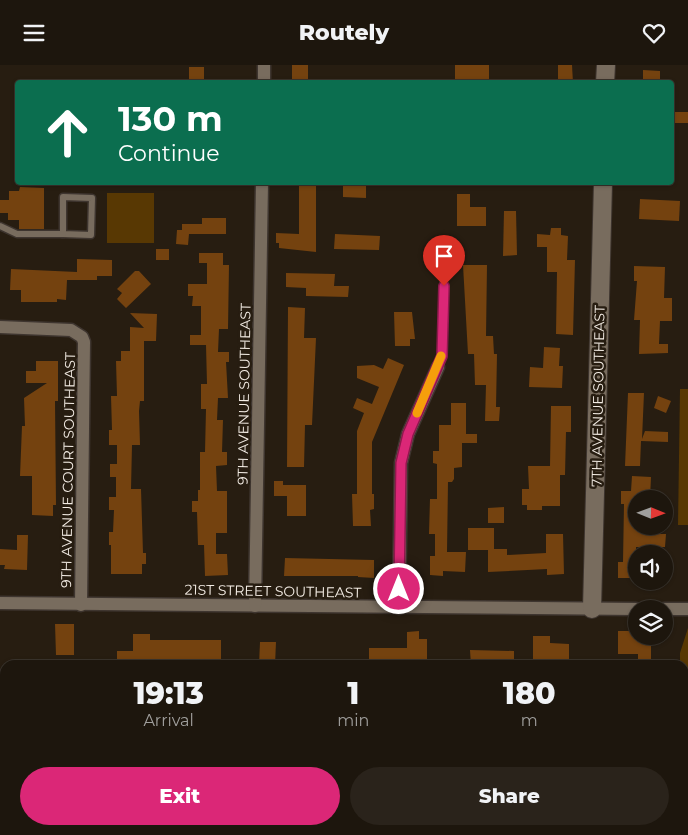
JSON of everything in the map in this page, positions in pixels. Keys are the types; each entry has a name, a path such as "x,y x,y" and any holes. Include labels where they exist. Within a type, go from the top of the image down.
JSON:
{"street":[{"path":"264,65 264,80"},
{"path":"605,80 606,65"},
{"name":"9TH AVENUE SOUTHEAST","path":"255,606 262,185"},
{"name":"7TH AVENUE SOUTHEAST","path":"592,609 603,185"},
{"name":"9TH AVENUE COURT SOUTHEAST","path":"0,327 64,329 77,332 82,337 85,349 81,605"},
{"path":"399,608 401,463 408,434 438,367"},
{"name":"21ST STREET SOUTHEAST","path":"0,603 628,609"},
{"path":"673,609 688,609"}],"lane":[{"path":"0,226 17,234 63,235 91,235 92,198 64,197 63,235"},
{"path":"438,367 442,356 444,269"}],"shaded area":[{"path":"107,193 154,193 154,243 107,243"},
{"path":"680,389 688,389 688,525 678,525"},
{"path":"688,628 688,660 680,660 680,653"}],"building":[{"path":"292,65 308,65 308,80 292,80"},
{"path":"455,65 489,65 489,80 455,80"},
{"path":"558,65 572,65 573,80 558,80"},
{"path":"189,67 204,67 204,80 189,80"},
{"path":"643,70 660,71 660,80 643,80"},
{"path":"674,112 688,112 688,123 674,123"},
{"path":"299,185 316,185 316,252 279,248 279,243 276,243 276,233 299,234"},
{"path":"343,185 366,185 366,198 343,197"},
{"path":"20,187 44,188 44,229 19,229 19,220 8,220 8,213 0,213 0,200 9,200 9,191 19,191"},
{"path":"457,194 470,194 470,207 486,207 486,226 457,226"},
{"path":"640,199 680,201 679,221 639,219"},
{"path":"504,211 516,211 517,255 503,256"},
{"path":"202,218 226,218 226,234 189,234 188,245 176,244 177,230 182,230 182,224 202,224"},
{"path":"551,228 561,228 561,235 568,236 567,260 575,260 573,335 556,334 557,272 547,272 547,247 537,247 537,234 550,235"},
{"path":"335,234 380,236 379,250 334,249"},
{"path":"156,249 169,249 169,260 156,260"},
{"path":"199,253 223,253 223,265 229,265 228,329 219,329 218,352 229,352 229,362 226,362 228,398 218,398 217,420 223,420 222,452 227,452 227,465 216,466 217,491 227,491 227,533 216,533 216,554 227,554 228,575 205,576 204,545 198,545 197,512 192,512 192,501 198,501 198,490 200,490 200,452 205,452 206,409 201,409 201,384 207,384 206,345 190,345 190,335 201,335 201,306 192,306 193,296 188,296 188,284 207,284 207,263 199,263"},
{"path":"77,259 112,260 112,276 97,276 97,280 67,280 66,300 57,299 57,302 21,302 21,290 10,290 11,269 77,272"},
{"path":"463,265 487,265 486,336 493,336 494,354 497,354 496,407 500,407 499,421 485,421 486,385 475,385 474,354 468,354"},
{"path":"634,266 665,267 664,298 672,298 672,321 660,321 659,344 668,344 668,353 639,354 640,320 634,320 637,281 634,281"},
{"path":"135,271 139,271 151,284 126,308 117,299 122,293 117,289"},
{"path":"286,273 335,274 334,286 349,286 348,297 306,296 306,288 286,287"},
{"path":"288,307 305,308 304,338 316,338 312,425 305,425 304,467 287,467"},
{"path":"394,312 412,312 415,339 410,339 410,346 395,346"},
{"path":"130,313 157,314 156,341 144,341 144,401 140,401 139,411 140,445 132,445 131,489 141,489 143,553 146,553 146,564 142,564 142,574 111,574 109,532 113,532 114,510 109,510 109,497 116,497 116,477 110,477 110,464 117,464 117,445 109,445 109,430 112,430 111,396 117,396 116,361 121,361 121,351 130,351 130,327 144,328"},
{"path":"544,347 560,348 559,366 563,366 562,388 529,387 530,367 543,368"},
{"path":"388,358 404,365 372,442 372,494 374,494 374,509 370,510 371,526 353,526 352,494 357,494 357,431 364,413 353,408 357,398 372,404 379,387 357,378 357,366 374,365 383,369"},
{"path":"36,361 58,361 58,401 55,401 56,505 53,505 53,516 32,515 32,476 20,476 22,426 25,426 24,398 47,383 26,383 26,371 36,371"},
{"path":"628,393 644,393 642,439 645,431 668,432 668,442 641,441 640,466 625,466"},
{"path":"658,396 671,401 666,413 654,408"},
{"path":"451,403 466,403 466,434 477,434 477,443 462,443 462,467 454,468 454,479 452,482 448,482 447,552 466,552 465,572 443,571 443,576 430,575 430,556 435,556 435,534 429,534 430,499 437,499 437,464 433,463 433,451 439,451 439,425 451,425"},
{"path":"551,406 571,406 571,432 566,432 565,475 560,475 560,506 542,506 542,510 527,510 527,505 522,505 522,489 529,489 528,466 550,466"},
{"path":"632,476 651,477 650,490 631,490"},
{"path":"274,481 283,481 283,485 306,485 306,516 287,516 287,496 274,496"},
{"path":"621,491 628,491 628,535 666,535 665,545 628,545 628,578 618,578 618,562 623,562 624,504 621,504"},
{"path":"504,507 504,523 488,523 488,508"},
{"path":"468,528 494,528 494,549 507,549 507,555 546,553 546,534 563,534 564,574 547,575 547,569 488,572 488,550 468,550"},
{"path":"17,535 28,535 27,570 4,569 5,565 0,565 0,549 17,550"},
{"path":"285,558 374,560 374,578 358,576 284,576"},
{"path":"55,624 74,624 74,655 56,655"},
{"path":"419,631 419,639 427,639 427,660 369,660 369,648 407,648 407,632"},
{"path":"618,631 628,631 628,645 651,645 651,659 638,659 638,654 618,654"},
{"path":"133,634 150,634 150,640 221,640 221,660 117,660 117,651 133,651"},
{"path":"533,636 550,636 550,643 569,644 569,660 533,660"},
{"path":"260,642 276,642 275,660 259,660"},
{"path":"470,650 514,651 514,660 471,660"}],"slow traffic":[{"path":"417,413 438,367 441,356"}],"route":[{"path":"399,589 401,463 408,434 442,356 444,286"}]}
